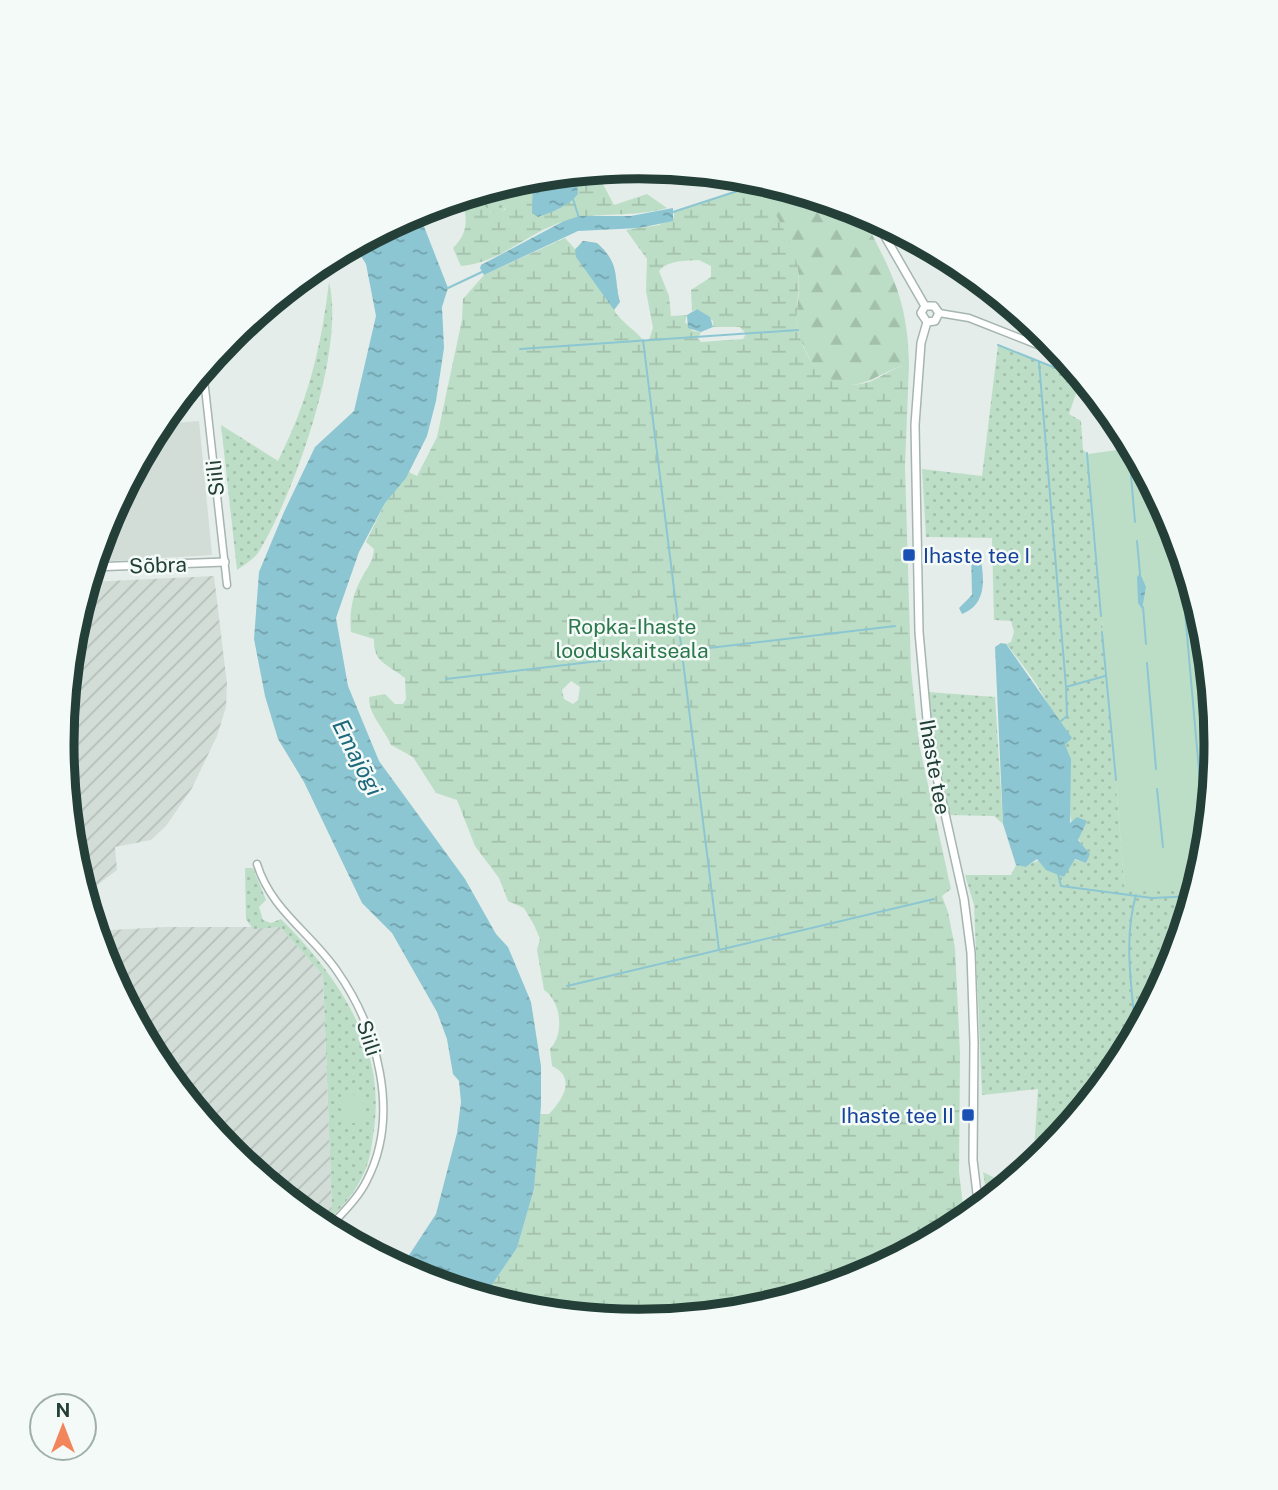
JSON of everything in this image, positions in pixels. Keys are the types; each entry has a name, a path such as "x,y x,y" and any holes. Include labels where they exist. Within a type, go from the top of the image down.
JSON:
{"street":[{"path":"884,236 925,306"},
{"path":"925,306 934,306 939,313 969,318 1040,346"},
{"path":"925,306 921,316 927,322 935,321 939,313"},
{"name":"Ihaste tee","path":"927,322 921,343 915,425 919,632 929,742 964,898 971,953 974,1055 972,1160 977,1198"},
{"name":"Siili","path":"205,383 228,585"},
{"name":"Sõbra","path":"103,567 225,562"},
{"name":"Siili","path":"257,864 277,905 336,970 363,1016 380,1070 382,1113 373,1165 358,1195 335,1221"}],"shaded area":[{"path":"199,421 212,555 105,561 132,495 149,462 175,423"},
{"path":"214,576 227,684 226,707 217,736 192,788 166,826 151,840 115,847 117,870 92,889 78,819 74,745 78,671 84,635 98,582"},
{"path":"166,927 280,927 323,975 332,1209 326,1216 295,1194 239,1145 190,1089 149,1028 105,930"}],"green space":[{"path":"601,181 614,205 647,194 667,208 565,221 489,259 461,266 453,248 462,237 466,225 464,208 482,202 492,213 505,210 506,196 534,189 534,197 558,210 576,192 577,183"},
{"name":"Ropka-Ihaste looduskaitseala","path":"743,189 771,195 769,202 794,252 799,278 798,330 812,362 827,377 848,384 866,383 909,365 905,467 911,670 919,744 951,889 942,896 955,948 960,1053 959,1172 963,1208 922,1235 855,1267 821,1280 749,1300 676,1309 565,1306 489,1290 517,1248 534,1189 540,1114 549,1114 559,1102 566,1082 564,1076 552,1066 550,1049 558,1035 559,1018 554,1002 544,990 537,950 540,939 524,908 508,901 499,878 475,846 457,800 436,793 413,757 391,745 374,716 369,697 385,694 395,704 403,704 406,699 405,678 379,658 374,639 351,632 350,619 355,593 373,554 374,549 366,542 385,503 409,472 417,476 437,437 462,320 463,299 484,275 565,238 575,249 583,241 597,243 610,258 615,271 620,302 614,310 643,340 649,340 653,328 646,291 647,259 626,230 659,225 674,217 674,211","holes":["699,260 711,266 711,277 691,290 692,311 697,309 713,321 713,327 740,327 746,334 743,339 701,342 698,338 701,332 693,331 685,322 687,315 671,316 669,296 659,271 672,263 683,261","571,681 580,687 578,700 573,704 564,699 562,690"]},
{"path":"507,195 507,205 500,212 490,212 483,205 482,202"},
{"path":"771,195 785,199 869,229 901,302 909,365 858,384 848,385 831,381 818,370 803,346 798,330 799,278 796,262 768,201"},
{"path":"329,282 332,311 330,344 323,382 301,459 287,496 256,556 237,570 221,425 278,461 298,417 312,374"},
{"path":"998,345 1064,372 1078,389 1069,414 1081,421 1083,450 1088,454 1125,891 1188,879 1161,961 1129,1028 1088,1089 1034,1150 1038,1089 982,1095 974,905 965,875 1011,875 1016,865 1026,867 1047,859 1063,858 1086,863 1089,854 1079,840 1070,815 1068,763 1061,733 1049,705 1033,679 1006,644 1011,642 1014,632 1011,621 994,620 992,538 926,537 922,469 982,476"},
{"path":"1121,450 1129,462 1174,563 1194,635 1203,708 1203,782 1194,855 1185,890 1125,892 1088,454"},
{"path":"928,692 995,697 1003,824 994,816 950,815 937,763"},
{"path":"245,868 253,868 266,900 259,907 263,920 271,923 281,919 303,942 340,991 355,1017 366,1045 376,1104 369,1157 354,1191 331,1219 326,1216 332,1209 323,975 280,927 253,929 246,919"},
{"path":"362,1094 363,1123 343,1123 342,1095"},
{"path":"983,1172 1001,1179 986,1191"}],"water":[{"path":"577,183 578,194 570,202 538,217 532,213 533,189"},
{"path":"673,208 673,221 639,228 578,231 484,275 480,268 481,265 564,221 580,216 631,216"},
{"name":"Emajõgi","path":"423,223 448,288 442,307 444,348 436,401 427,436 406,478 385,503 359,552 336,618 348,686 379,761 465,879 496,934 508,947 531,1002 541,1066 541,1106 534,1189 517,1248 489,1290 406,1260 436,1214 457,1133 461,1102 459,1081 453,1074 447,1039 437,1012 392,933 362,903 304,782 278,739 265,696 254,639 259,572 284,512 315,447 354,411 376,316 366,264 359,253"},
{"path":"583,241 597,243 613,264 620,302 614,310 576,257 575,250"},
{"path":"697,309 710,317 713,327 701,332 688,328 687,315"},
{"path":"977,551 980,554 982,589 976,604 962,614 959,608 972,595 971,552"},
{"path":"1140,573 1146,587 1142,609 1138,603 1137,577"},
{"path":"1001,643 1006,644 1072,738 1065,745 1071,759 1070,823 1077,817 1087,821 1078,840 1090,854 1086,863 1075,859 1064,877 1046,870 1037,859 1026,867 1016,865 1003,824 995,647"}],"waterway":[{"path":"673,212 743,189"},
{"path":"573,199 579,218"},
{"path":"448,288 484,271"},
{"path":"520,349 798,330"},
{"path":"643,340 719,950"},
{"path":"998,345 1063,371"},
{"path":"1039,362 1066,687"},
{"path":"1087,453 1101,616"},
{"path":"1130,464 1135,522"},
{"path":"1137,541 1140,574"},
{"path":"1183,594 1202,800"},
{"path":"1143,607 1146,644"},
{"path":"446,679 895,626"},
{"path":"1102,632 1116,780"},
{"path":"1147,663 1156,769"},
{"path":"1061,721 1067,716 1066,687 1105,676"},
{"path":"1157,789 1163,847"},
{"path":"1058,874 1061,886 1152,898 1183,897"},
{"path":"1134,1018 1129,947 1136,895"},
{"path":"567,986 934,899"}],"place":[{"name":"Ihaste tee I","path":"909,555"},
{"name":"Ihaste tee II","path":"968,1115"}]}
